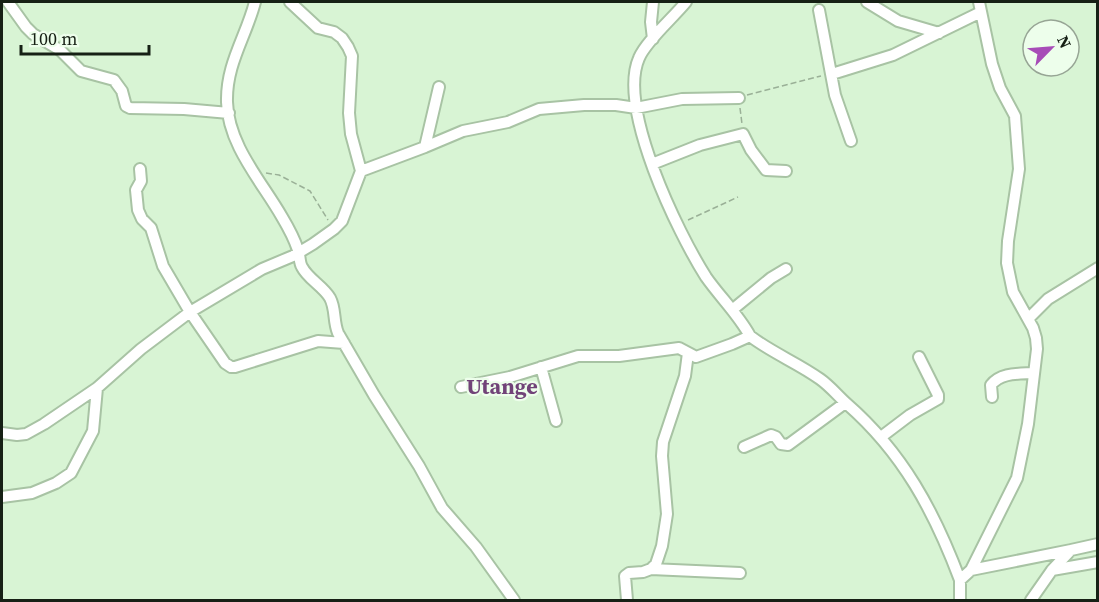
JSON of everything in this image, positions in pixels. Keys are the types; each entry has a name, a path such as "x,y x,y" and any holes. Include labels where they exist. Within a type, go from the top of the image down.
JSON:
{"street":[{"path":"8,2 33,34 60,50 81,71 114,80 122,91 126,106 229,113"},
{"path":"255,2 229,70 227,104 240,147 282,217 299,252 303,268 329,297 333,306 335,324 344,343 442,508 476,547 514,600"},
{"path":"2,433 17,435 33,431 97,388 141,349 190,312 262,268 299,252 334,229 342,221 361,171 351,134 349,113 352,56 342,38 334,32 318,28 290,2"},
{"path":"653,2 651,22 653,39"},
{"path":"686,2 639,56 635,72 636,108 640,133 664,195 706,276 750,336 821,380 881,436 914,480 942,534 960,580 960,600"},
{"path":"867,2 898,21 939,33"},
{"path":"832,74 893,55 939,33 980,7 992,64 1000,88 1015,116 1019,169 1007,263 1013,292 1036,338 1034,373 1021,467 1011,493 971,570 960,580"},
{"path":"819,10 836,95 851,141"},
{"path":"424,147 439,87"},
{"path":"361,171 463,131 508,122 539,109 584,105 616,105 636,108 682,99 739,98"},
{"path":"652,164 700,145 743,134 751,150 766,170 786,171"},
{"path":"140,169 142,176 136,190 138,210 142,219 151,228 162,266 225,363 231,367 318,341 344,343"},
{"path":"1028,319 1048,299 1098,268"},
{"path":"732,310 771,278 786,269"},
{"path":"461,387 510,377 578,356 619,356 679,348 696,357 750,336"},
{"path":"651,569 656,564 662,546 667,514 663,442 685,376 688,353"},
{"path":"881,436 910,415 938,399 919,357"},
{"path":"541,367 556,421"},
{"path":"992,397 991,385 996,379 1010,374 1034,373"},
{"path":"2,497 32,493 56,483 71,473 93,431 97,388"},
{"path":"744,447 771,435 782,444 788,445 845,403"},
{"path":"971,570 1098,544"},
{"path":"1030,600 1052,570 1071,550"},
{"path":"1052,570 1098,562"},
{"path":"627,600 624,585 625,576 629,573 651,569 740,573"}],"path":[{"path":"743,134 739,98 832,74"},
{"path":"253,172 279,175 310,191 334,229"},
{"path":"679,225 738,197"}],"district":[{"name":"Utange","path":"502,386"}]}
